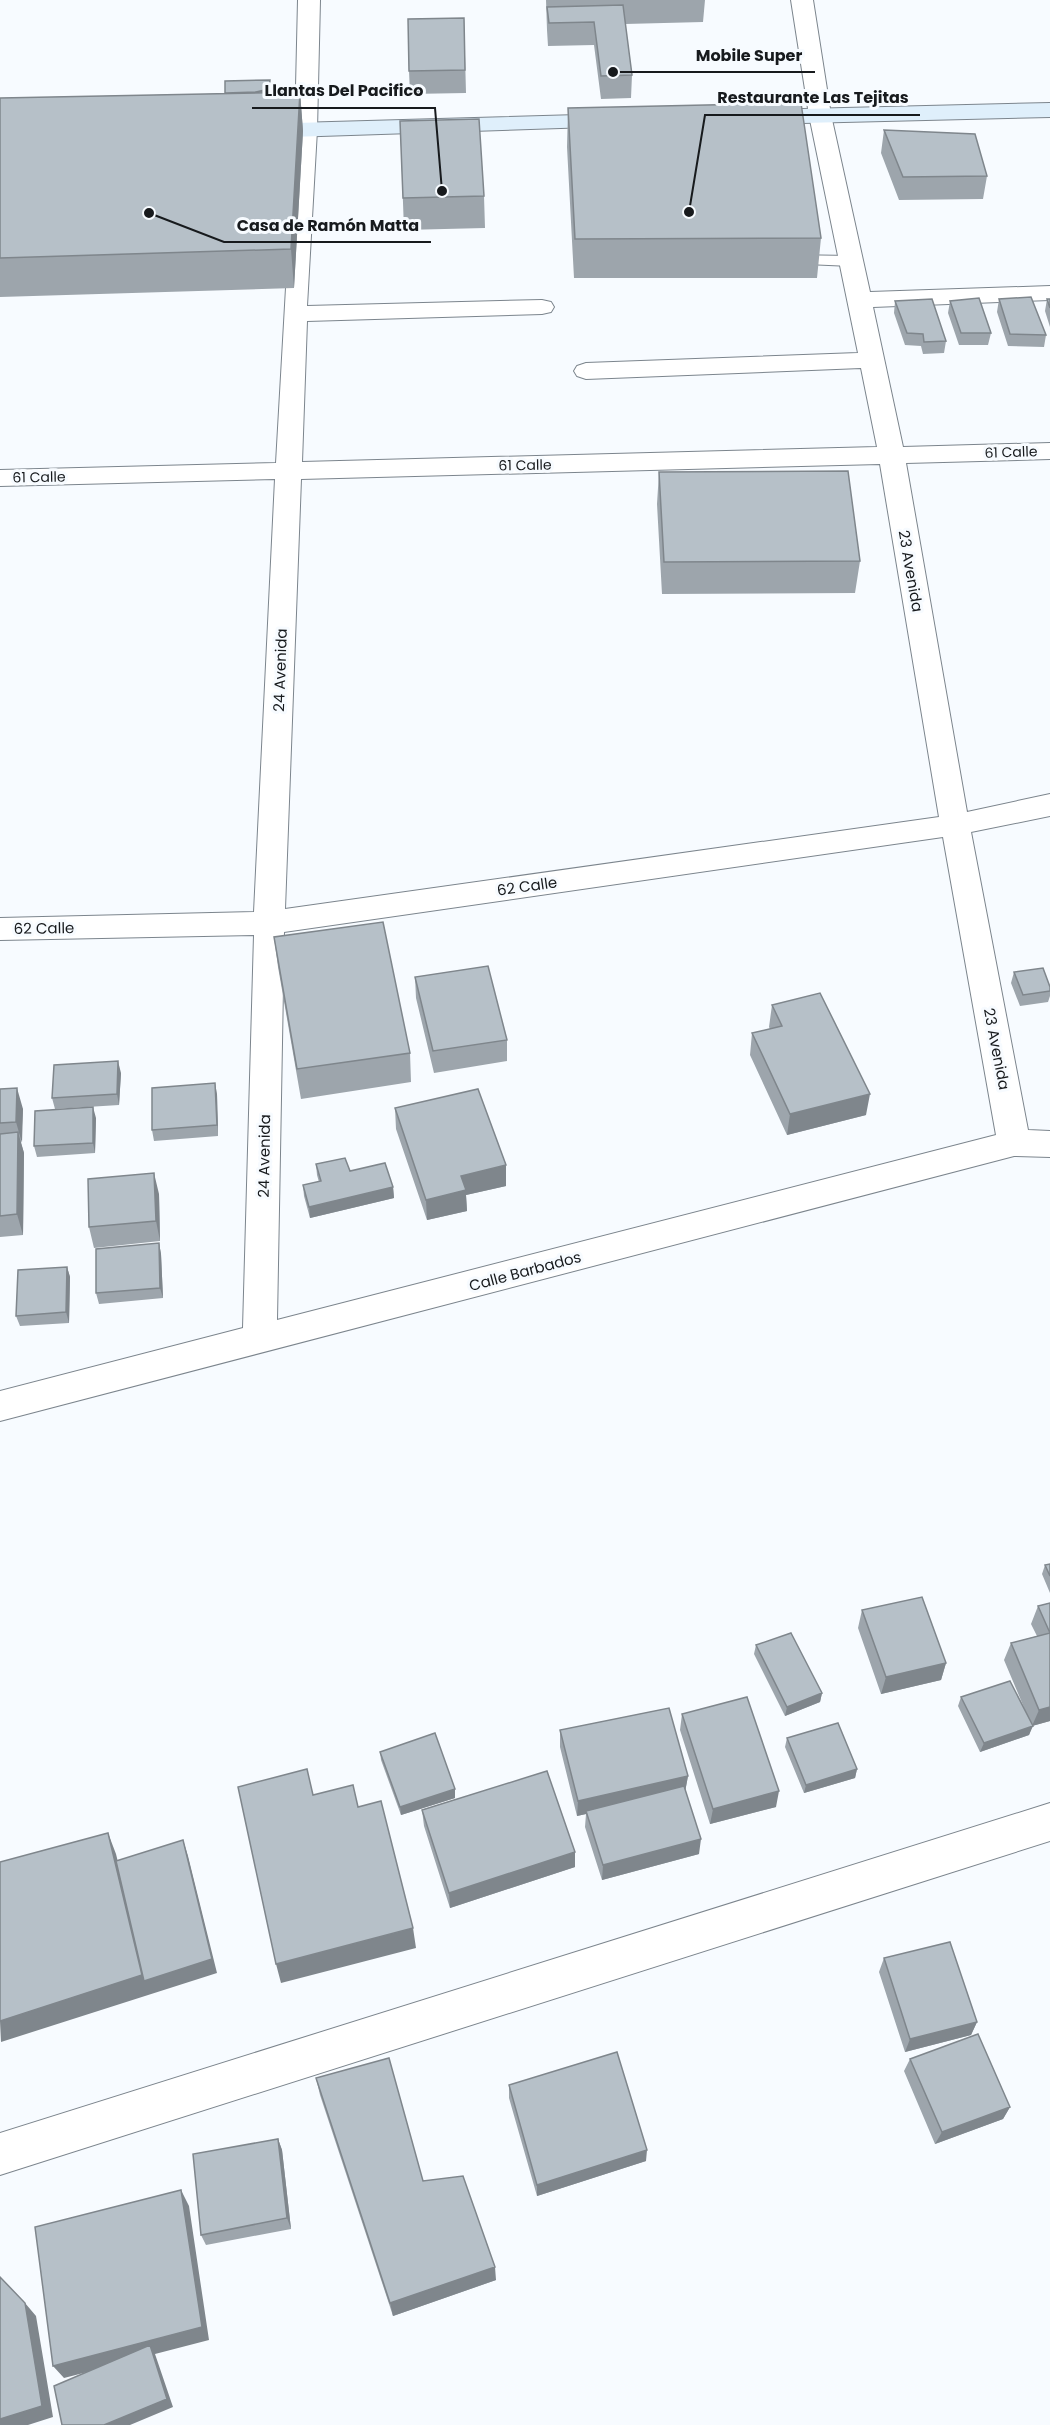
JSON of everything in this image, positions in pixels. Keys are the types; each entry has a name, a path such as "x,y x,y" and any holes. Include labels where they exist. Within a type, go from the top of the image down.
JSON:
{"main road":[{"path":"741,117 1050,110"},
{"path":"235,132 638,120"}],"street":[{"name":"24 Avenida","path":"260,1340 269,923 296,314 287,279 306,130 309,0"},
{"name":"23 Avenida","path":"802,0 820,115 892,456 955,825 1014,1143"},
{"path":"859,300 1050,293"},
{"path":"296,314 542,307"},
{"path":"586,371 871,360"},
{"name":"61 Calle","path":"0,478 1050,451"},
{"name":"62 Calle","path":"0,929 269,923 955,825 1050,805"},
{"name":"Calle Barbados","path":"0,1406 1014,1143 1050,1144"},
{"path":"0,2154 1050,1822"}],"lane":[{"path":"776,260 851,261"}],"building":[{"path":"623,5 632,75 601,76 594,22 549,23 547,7"},
{"path":"464,18 465,70 409,71 408,19"},
{"path":"270,80 269,89 256,92 225,93 225,81"},
{"path":"300,92 291,249 0,258 0,98"},
{"path":"801,103 821,238 575,239 568,108"},
{"path":"479,119 484,196 403,198 400,121"},
{"path":"884,130 975,134 987,176 903,177"},
{"path":"1031,297 1046,335 1010,334 999,299"},
{"path":"979,298 991,333 961,333 950,301"},
{"path":"932,299 946,341 924,342 923,334 907,333 895,301"},
{"path":"848,471 860,561 664,562 659,472"},
{"path":"383,922 410,1053 297,1069 274,937"},
{"path":"488,966 507,1040 433,1051 415,977"},
{"path":"1043,968 1050,991 1023,995 1014,972"},
{"path":"820,993 870,1094 790,1114 752,1033 782,1026 772,1005"},
{"path":"118,1061 117,1094 52,1098 54,1065"},
{"path":"215,1083 217,1125 152,1130 152,1088"},
{"path":"17,1088 16,1122 0,1123 0,1089"},
{"path":"478,1089 506,1165 461,1176 466,1190 426,1200 395,1108"},
{"path":"93,1107 93,1143 34,1146 35,1111"},
{"path":"18,1132 17,1214 0,1216 0,1134"},
{"path":"345,1158 350,1171 385,1163 393,1187 309,1207 303,1185 321,1181 316,1164"},
{"path":"154,1173 156,1221 89,1227 88,1179"},
{"path":"159,1243 160,1288 96,1293 96,1249"},
{"path":"67,1267 66,1312 16,1316 18,1270"},
{"path":"1050,1564 1050,1576 1045,1565"},
{"path":"922,1597 946,1663 886,1677 862,1610"},
{"path":"1050,1603 1050,1633 1038,1606"},
{"path":"791,1633 822,1693 787,1707 756,1645"},
{"path":"1050,1633 1050,1707 1039,1710 1011,1643"},
{"path":"1010,1681 1033,1726 984,1743 961,1697"},
{"path":"747,1697 779,1791 713,1809 682,1714"},
{"path":"669,1708 688,1776 578,1801 560,1730"},
{"path":"838,1723 857,1769 806,1785 787,1738"},
{"path":"435,1733 455,1789 400,1807 380,1752"},
{"path":"307,1769 313,1795 353,1785 358,1807 381,1801 413,1928 276,1964 238,1787"},
{"path":"547,1771 575,1852 449,1893 422,1810"},
{"path":"684,1786 701,1839 603,1865 586,1811"},
{"path":"108,1833 142,1975 0,2021 0,1862"},
{"path":"183,1840 212,1959 144,1981 116,1861"},
{"path":"950,1942 977,2022 910,2039 884,1958"},
{"path":"978,2034 1010,2107 942,2132 910,2059"},
{"path":"617,2052 647,2150 537,2185 509,2085"},
{"path":"389,2058 423,2181 463,2176 495,2267 390,2303 316,2078"},
{"path":"278,2139 287,2218 201,2235 193,2154"},
{"path":"181,2190 202,2327 53,2366 35,2227"},
{"path":"0,2277 25,2303 42,2406 0,2419"},
{"path":"150,2345 167,2399 104,2425 62,2425 54,2386"}],"place":[{"name":"Mobile Super","path":"613,72"},
{"name":"Llantas Del Pacifico","path":"442,191"},
{"name":"Restaurante Las Tejitas","path":"689,212"},
{"name":"Casa de Ramón Matta","path":"149,213"}]}
